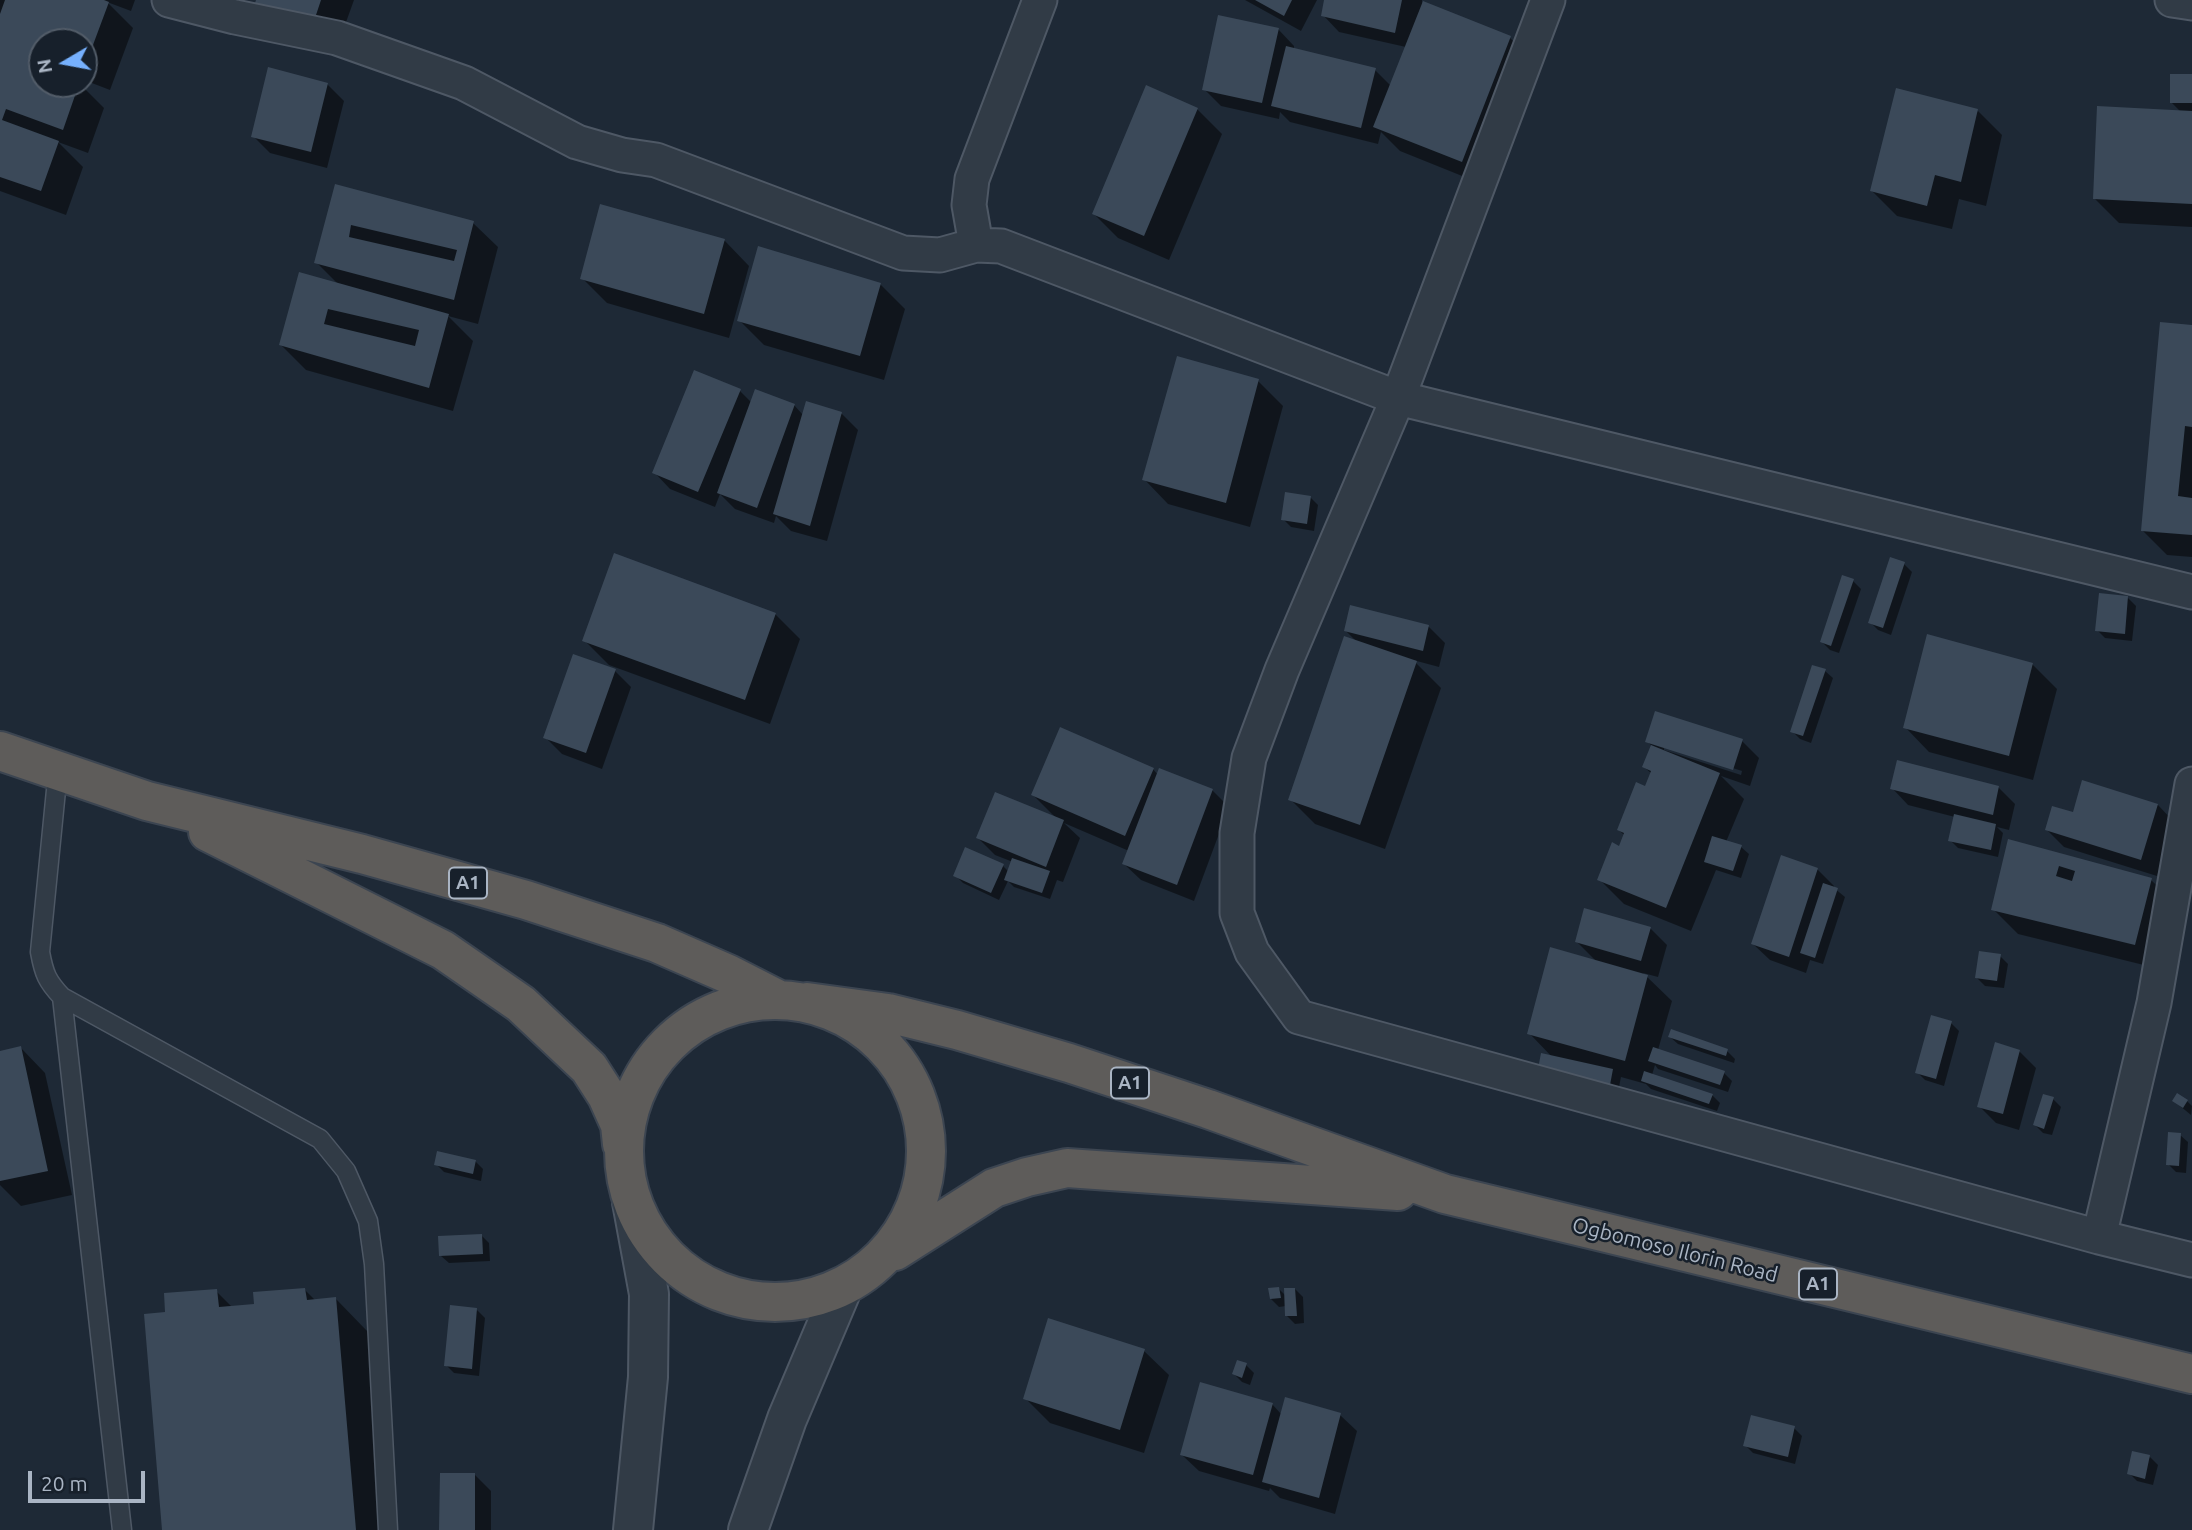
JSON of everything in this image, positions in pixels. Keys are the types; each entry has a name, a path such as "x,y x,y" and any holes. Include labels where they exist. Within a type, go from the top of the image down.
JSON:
{"highway":[{"name":"A1","path":"0,751 147,801 362,854 526,900 657,943 792,1000 888,1013 1069,1063 1208,1109 1445,1194"},
{"name":"A1","path":"147,801 443,950 521,1004 589,1068 607,1096 620,1125 624,1164"},
{"path":"792,1000 857,1023 897,1059 921,1107 927,1160 914,1213 885,1257 842,1289 793,1303 742,1300 695,1281 657,1247 632,1202 624,1164 626,1122 640,1082 664,1047 697,1020 736,1004 792,1000"},
{"name":"A1","path":"885,1257 994,1188 1067,1168 1445,1194"},
{"name":"Ogbomoso Ilorin Road","path":"1445,1194 2192,1374"}],"street":[{"path":"169,0 234,17 337,38 464,83 577,142 622,155 656,160 903,253 940,255 976,245 1001,246 1398,398 2192,592"},
{"path":"976,245 968,205 972,179 1040,0"},
{"path":"1548,0 1398,398 1282,670 1249,758 1237,833 1237,913 1252,952 1299,1017 2099,1237 2192,1259"},
{"path":"2172,0 2192,3"},
{"path":"2099,1237 2154,1003 2192,784"},
{"path":"632,1202 649,1294 648,1377 633,1530"},
{"path":"748,1530 787,1419 842,1289"}],"lane":[{"path":"58,770 40,952 49,983 62,997 320,1139 346,1171 368,1221 374,1265 388,1530"},
{"path":"62,997 122,1530"}],"building":[{"path":"5,0 109,2 98,31 98,28 28,28 28,98 74,98 63,130 6,109 2,120 59,141 41,191 0,177 0,14"},
{"path":"256,0 321,0 312,27 254,6"},
{"path":"1255,0 1292,0 1284,16"},
{"path":"1324,0 1402,0 1395,33 1321,16"},
{"path":"1423,1 1511,36 1462,162 1373,127"},
{"path":"1218,15 1279,28 1262,103 1202,90"},
{"path":"1286,46 1376,68 1361,128 1271,106"},
{"path":"268,67 328,83 311,152 251,137"},
{"path":"2170,74 2192,74 2192,103 2170,103"},
{"path":"1146,85 1198,108 1144,236 1092,214"},
{"path":"1896,88 1978,109 1961,182 1935,175 1927,206 1870,191"},
{"path":"2097,106 2192,111 2192,204 2093,199"},
{"path":"335,184 474,221 454,300 314,263","holes":["351,225 457,250 454,261 349,237"]},
{"path":"600,204 725,239 704,314 580,279"},
{"path":"758,246 881,283 860,356 737,321"},
{"path":"299,272 449,314 429,388 279,345","holes":["328,309 419,330 415,346 324,324"]},
{"path":"2160,322 2192,325 2192,427 2185,426 2178,496 2192,498 2192,535 2141,531"},
{"path":"1177,356 1259,379 1226,503 1142,480"},
{"path":"694,370 741,389 698,492 652,473"},
{"path":"755,389 795,404 757,508 717,493"},
{"path":"806,401 842,412 810,526 773,514"},
{"path":"1285,492 1311,496 1307,524 1281,520"},
{"path":"614,553 776,613 745,700 582,641"},
{"path":"1890,557 1905,562 1883,628 1868,623"},
{"path":"1842,575 1854,579 1831,646 1820,642"},
{"path":"2099,593 2128,596 2125,634 2095,631"},
{"path":"1350,605 1429,625 1423,651 1344,631"},
{"path":"1927,634 2033,663 2009,756 1903,728"},
{"path":"1344,636 1417,661 1360,825 1288,800"},
{"path":"573,654 616,669 586,753 543,738"},
{"path":"1812,665 1826,669 1803,736 1790,732"},
{"path":"1655,711 1743,739 1733,770 1645,742"},
{"path":"1060,727 1154,768 1125,836 1031,795"},
{"path":"1651,745 1720,773 1666,908 1597,880 1612,842 1619,846 1624,833 1617,830 1636,782 1645,786 1651,771 1642,767"},
{"path":"1897,760 1999,786 1993,815 1890,789"},
{"path":"1159,768 1213,789 1177,885 1122,864"},
{"path":"2082,780 2158,804 2141,860 2045,830 2052,806 2073,812"},
{"path":"995,792 1064,820 1046,867 976,838"},
{"path":"1954,814 1996,824 1991,850 1948,841"},
{"path":"1712,836 1742,845 1733,871 1704,862"},
{"path":"2008,839 2152,878 2135,945 1991,910","holes":["2059,866 2075,871 2072,881 2056,876"]},
{"path":"965,847 1004,864 991,893 953,876"},
{"path":"1781,855 1818,868 1789,957 1751,944"},
{"path":"1012,858 1050,871 1042,893 1004,880"},
{"path":"1823,883 1838,888 1815,958 1800,953"},
{"path":"1584,908 1651,927 1641,961 1575,942"},
{"path":"1550,947 1648,975 1625,1061 1527,1034"},
{"path":"1979,951 2001,954 1997,981 1975,978"},
{"path":"1931,1015 1952,1021 1936,1079 1915,1073"},
{"path":"1671,1029 1728,1049 1726,1056 1668,1037"},
{"path":"1995,1042 2020,1050 2003,1114 1977,1107"},
{"path":"21,1046 48,1171 0,1181 0,1051"},
{"path":"1653,1047 1725,1071 1720,1085 1648,1061"},
{"path":"1541,1053 1613,1069 1610,1085 1538,1069"},
{"path":"1644,1071 1713,1094 1709,1104 1641,1081"},
{"path":"2177,1093 2188,1100 2183,1108 2172,1101"},
{"path":"2043,1094 2054,1097 2044,1129 2033,1125"},
{"path":"2168,1132 2181,1133 2179,1166 2166,1165"},
{"path":"437,1151 476,1160 473,1174 434,1165"},
{"path":"482,1234 483,1254 439,1256 438,1236"},
{"path":"1279,1287 1281,1298 1270,1299 1268,1288"},
{"path":"305,1288 307,1300 336,1297 356,1530 162,1530 144,1314 165,1312 164,1293 217,1289 219,1307 254,1304 253,1292"},
{"path":"1284,1288 1295,1288 1297,1316 1285,1316"},
{"path":"450,1305 477,1308 472,1369 444,1366"},
{"path":"1048,1318 1145,1349 1120,1430 1023,1399"},
{"path":"1237,1360 1247,1363 1242,1378 1232,1374"},
{"path":"1200,1382 1273,1403 1253,1475 1180,1455"},
{"path":"1285,1397 1341,1413 1319,1498 1262,1482"},
{"path":"1751,1415 1795,1426 1788,1457 1743,1446"},
{"path":"2132,1451 2150,1455 2145,1479 2127,1474"},
{"path":"440,1473 475,1473 475,1530 439,1530"}]}
